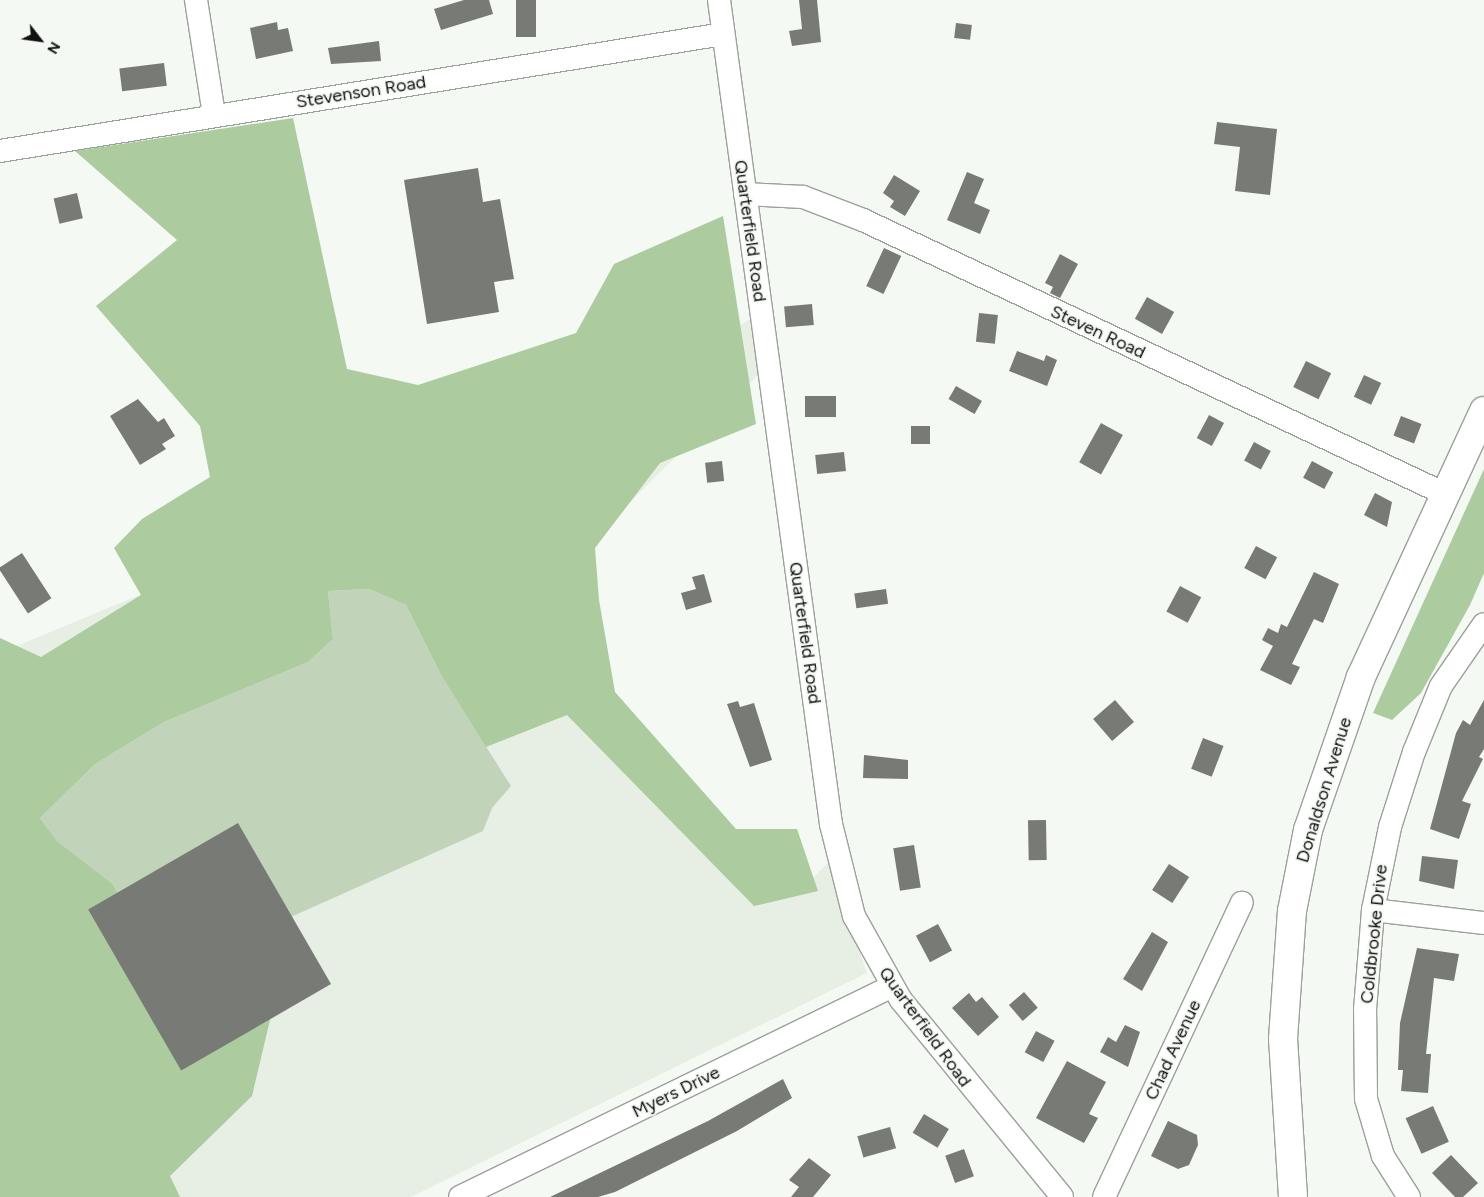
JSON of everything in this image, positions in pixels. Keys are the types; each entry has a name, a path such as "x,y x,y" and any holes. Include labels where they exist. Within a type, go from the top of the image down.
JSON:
{"main road":[{"name":"Donaldson Avenue","path":"1293,1197 1283,1039 1292,911 1304,849 1330,758 1354,695 1484,410"}],"street":[{"path":"196,0 214,115"},
{"name":"Quarterfield Road","path":"719,0 831,824 854,916 892,986 968,1086 1062,1197"},
{"name":"Stevenson Road","path":"0,151 723,34"},
{"name":"Steven Road","path":"745,194 803,196 864,220 1445,494"},
{"name":"Coldbrooke Drive","path":"1409,1197 1383,1156 1366,1099 1365,1010 1373,910 1390,827 1414,752 1451,669 1484,624"},
{"name":"Chad Avenue","path":"1104,1197 1242,903"},
{"path":"1373,910 1484,923"},
{"name":"Myers Drive","path":"460,1197 892,986"}],"shaded area":[{"path":"750,319 758,375 572,560 584,666 795,895 828,863 867,973 411,1197 0,1197 0,653 137,596 306,569 438,510"}],"green space":[{"path":"293,118 347,369 418,385 576,333 614,264 723,216 756,424 660,463 595,548 599,600 615,692 736,829 797,829 818,891 754,906 567,715 486,747 441,675 406,605 369,589 328,591 333,639 308,662 164,722 95,764 40,818 57,841 113,884 134,926 244,938 270,1020 252,1096 170,1176 180,1197 0,1197 0,638 41,657 141,595 114,548 142,519 210,477 200,426 96,306 177,240 75,151"},
{"path":"1484,469 1484,573 1470,605 1421,693 1392,720 1373,713"},
{"path":"369,589 406,605 441,675 511,786 492,808 483,831 244,938 134,926 113,884 57,841 40,818 95,764 164,722 308,662 333,639 328,591"}],"building":[{"path":"464,0 489,0 493,14 441,30 434,9"},
{"path":"516,0 536,0 536,37 516,37"},
{"path":"799,0 817,0 821,42 792,46 789,31 802,29"},
{"path":"277,22 278,30 288,28 293,51 256,59 250,28"},
{"path":"956,23 972,25 970,40 954,38"},
{"path":"379,41 381,61 331,64 328,48"},
{"path":"164,63 167,86 122,91 119,68"},
{"path":"1217,122 1277,129 1270,195 1235,191 1240,147 1214,144"},
{"path":"478,168 483,202 500,199 514,279 494,282 499,312 427,324 404,180"},
{"path":"967,172 984,179 974,203 990,210 980,234 947,220"},
{"path":"894,175 920,191 905,216 890,207 894,201 883,193"},
{"path":"77,193 83,218 59,224 54,198"},
{"path":"884,248 901,256 883,294 866,286"},
{"path":"1060,254 1078,264 1060,298 1050,293 1053,287 1045,283"},
{"path":"1147,297 1174,312 1162,334 1135,319"},
{"path":"812,304 814,325 786,327 784,306"},
{"path":"979,313 998,315 995,344 976,342"},
{"path":"1017,351 1044,361 1046,355 1057,360 1047,386 1009,371"},
{"path":"1306,361 1331,373 1318,399 1293,387"},
{"path":"1364,375 1381,383 1371,405 1354,397"},
{"path":"956,386 982,401 974,414 948,399"},
{"path":"805,396 836,396 836,417 805,417"},
{"path":"138,399 158,422 164,418 175,436 162,444 166,449 140,465 110,416"},
{"path":"1209,415 1224,423 1212,446 1197,438"},
{"path":"1401,416 1422,424 1414,443 1393,436"},
{"path":"1101,423 1123,435 1101,474 1079,462"},
{"path":"911,426 930,426 930,444 911,444"},
{"path":"1254,442 1271,451 1261,469 1244,461"},
{"path":"844,452 846,471 817,474 815,455"},
{"path":"722,461 724,481 707,483 705,463"},
{"path":"1312,461 1333,472 1324,489 1303,478"},
{"path":"1375,493 1392,502 1387,527 1364,515"},
{"path":"1256,546 1277,557 1265,579 1244,568"},
{"path":"22,553 51,598 28,614 0,571 0,567"},
{"path":"1314,572 1339,584 1323,623 1314,619 1292,664 1300,667 1291,685 1260,670 1273,646 1262,640 1268,628 1278,633 1281,624 1287,627"},
{"path":"704,574 712,602 686,610 681,593 696,589 692,577"},
{"path":"1180,586 1201,597 1188,623 1166,612"},
{"path":"886,589 888,604 856,608 854,593"},
{"path":"1115,700 1134,722 1112,741 1093,719"},
{"path":"1484,700 1484,749 1479,757 1483,759 1462,801 1471,804 1459,839 1430,829 1456,733 1463,720 1470,725"},
{"path":"738,701 740,707 754,703 772,760 750,767 727,704"},
{"path":"1203,738 1224,746 1212,777 1191,769"},
{"path":"864,755 908,760 908,779 863,778"},
{"path":"1028,820 1046,820 1047,860 1029,860"},
{"path":"238,823 331,984 181,1071 88,909"},
{"path":"914,845 921,887 900,891 893,848"},
{"path":"1422,856 1458,860 1454,889 1419,881"},
{"path":"1169,864 1189,877 1172,903 1152,890"},
{"path":"938,924 952,950 930,962 916,936"},
{"path":"1152,932 1168,942 1142,991 1123,979"},
{"path":"1417,948 1459,954 1454,981 1434,978 1426,1054 1431,1054 1428,1093 1401,1091 1403,1070 1398,1070 1400,1023"},
{"path":"1024,992 1038,1008 1023,1021 1009,1005"},
{"path":"969,993 976,1002 982,997 999,1017 978,1036 952,1008"},
{"path":"1125,1025 1140,1032 1128,1067 1100,1052 1108,1037 1116,1042"},
{"path":"1036,1031 1055,1041 1043,1062 1025,1052"},
{"path":"1067,1061 1106,1082 1089,1114 1098,1118 1084,1143 1036,1118"},
{"path":"783,1079 792,1098 737,1131 615,1192 598,1197 550,1197 708,1121"},
{"path":"1433,1106 1449,1142 1421,1154 1406,1118"},
{"path":"924,1114 949,1129 938,1148 913,1133"},
{"path":"1168,1121 1197,1135 1198,1145 1189,1165 1178,1169 1151,1156"},
{"path":"890,1127 896,1148 863,1158 857,1136"},
{"path":"964,1149 974,1176 955,1183 945,1156"},
{"path":"1451,1155 1478,1183 1463,1197 1455,1197 1432,1173"},
{"path":"809,1158 831,1175 813,1197 791,1197 799,1187 789,1180"}]}
